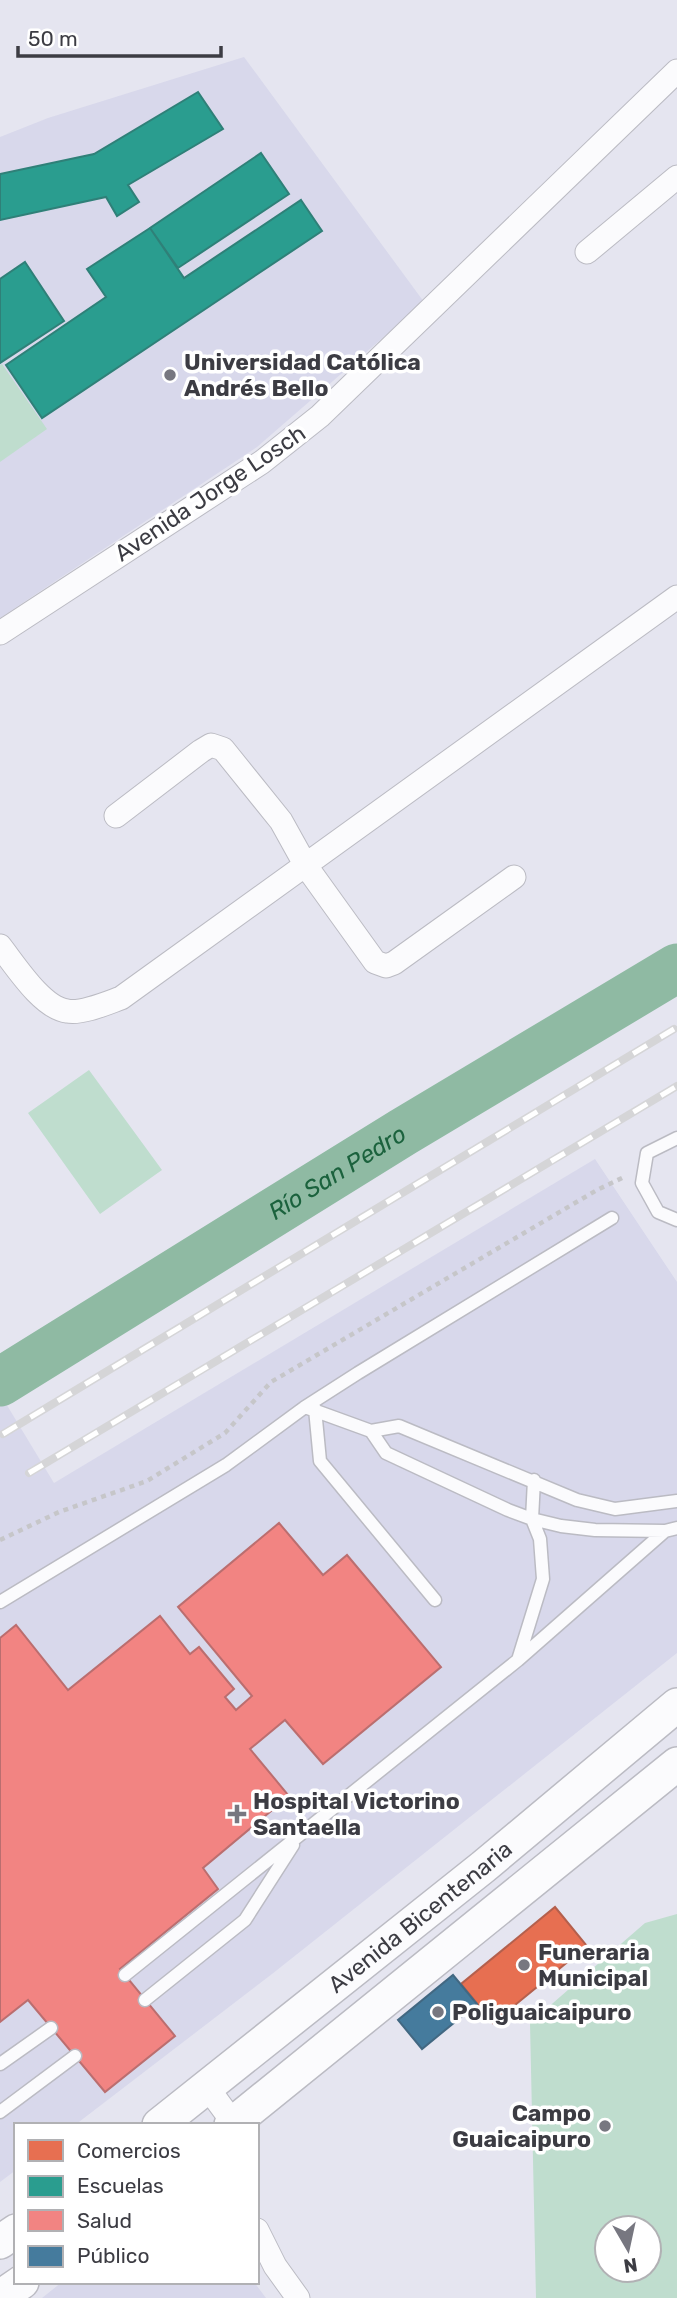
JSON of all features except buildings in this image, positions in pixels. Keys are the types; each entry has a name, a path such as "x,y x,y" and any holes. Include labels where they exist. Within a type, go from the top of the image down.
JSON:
{"main road":[{"name":"Avenida Bicentenaria","path":"162,2123 483,1867 677,1705"},
{"name":"Avenida Bicentenaria","path":"235,2123 677,1764"},
{"path":"0,2297 19,2284"}],"street":[{"name":"Avenida Jorge Losch","path":"0,633 262,462 320,416 677,71"},
{"path":"587,252 677,177"},
{"path":"0,946 40,996 66,1012 95,1007 121,998 677,597"},
{"path":"116,816 201,751 211,745 223,749 281,821 306,866 376,962 386,966 394,963 514,877"},
{"path":"207,2087 233,2123"},
{"path":"259,2234 275,2266 298,2298"}],"lane":[{"path":"677,1138 647,1153 642,1183 658,1212 677,1220"},
{"path":"0,1602 226,1465 310,1408 612,1218"},
{"path":"310,1408 371,1431 399,1426 577,1500 615,1509 677,1501"},
{"path":"310,1408 320,1461 435,1600"},
{"path":"371,1431 386,1453 532,1519 595,1530 671,1530"},
{"path":"518,1660 543,1579 540,1539 532,1519 534,1480"},
{"path":"125,1975 518,1660 671,1530"},
{"path":"145,2000 245,1920 299,1836"},
{"path":"0,2064 51,2028"},
{"path":"0,2112 75,2056"}],"path":[{"path":"0,1540 59,1512 147,1481 225,1433 271,1382 597,1190 624,1177 642,1183"}],"shaded area":[{"name":"Universidad Católica Andrés Bello","path":"244,57 424,302 257,447 0,618 0,137 48,118"},
{"name":"Hospital Victorino Santaella","path":"595,1159 677,1282 677,1653 272,1974 78,2123 14,2123 14,2172 0,2182 0,1405 5,1402 54,1483"},
{"path":"60,2284 256,2284 266,2298 42,2298"}],"green space":[{"path":"2,364 47,429 0,462 0,365"},
{"path":"89,1070 162,1170 100,1214 28,1113"},
{"name":"Campo Guaicaipuro","path":"677,1914 677,2298 536,2298 530,2023 645,1923"}],"waterway":[{"name":"Río San Pedro","path":"0,1382 403,1132 677,968"}],"railway":[{"path":"3,1434 674,1029"},
{"path":"29,1473 677,1086"}],"place":[{"name":"Universidad Católica Andrés Bello","path":"170,375"},
{"name":"Hospital Victorino Santaella","path":"237,1814"},
{"name":"Funeraria Municipal","path":"524,1965"},
{"name":"Poliguaicaipuro","path":"438,2012"},
{"name":"Campo Guaicaipuro","path":"605,2126"}]}
